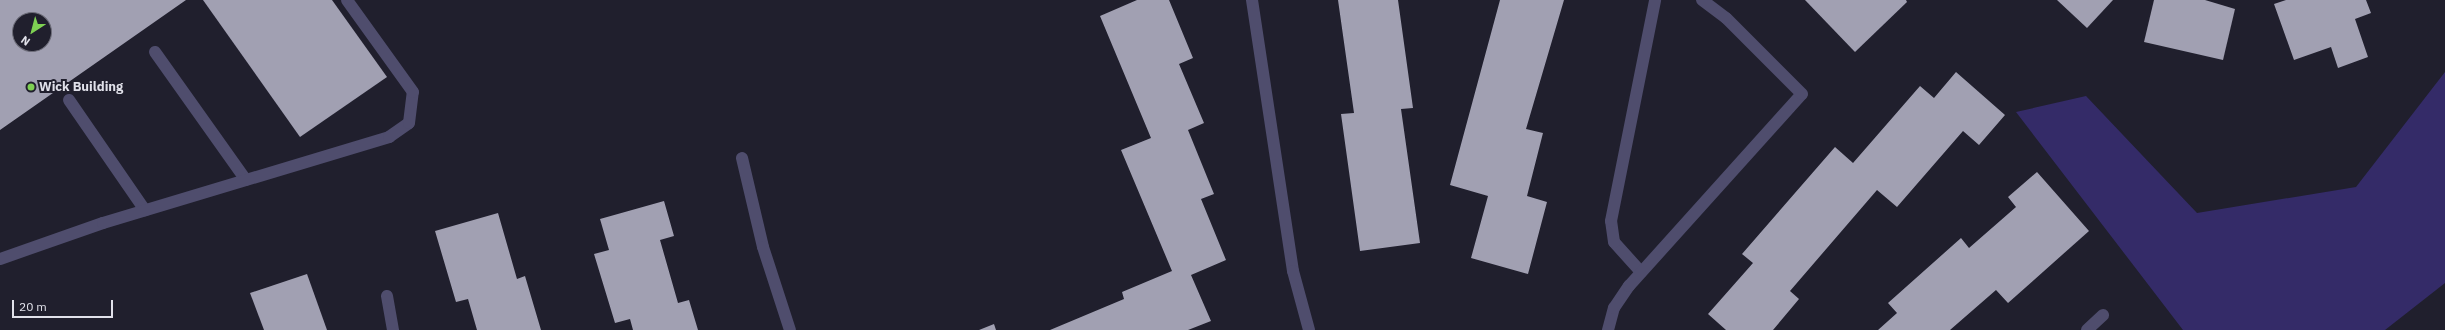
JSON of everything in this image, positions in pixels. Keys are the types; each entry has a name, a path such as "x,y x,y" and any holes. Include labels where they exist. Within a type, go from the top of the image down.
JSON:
{"lane":[{"path":"0,259 145,210 389,136 409,123 413,92 347,0"},
{"path":"1252,0 1293,271 1309,330"},
{"path":"1641,272 1614,242 1611,221 1655,0"},
{"path":"1608,330 1614,308 1641,272 1802,94 1726,18 1702,0"},
{"path":"155,52 246,180"},
{"path":"69,100 145,210"},
{"path":"742,158 763,246 790,330"},
{"path":"387,296 393,330"},
{"path":"2087,330 2103,316"}],"shaded area":[{"path":"2445,72 2445,283 2385,330 2183,330 2016,112 2086,96 2197,213 2356,187"}],"building":[{"name":"Wick Building","path":"0,0 186,0 0,130"},
{"path":"203,0 332,0 387,77 300,137"},
{"path":"1137,0 1169,0 1193,58 1179,64 1204,123 1188,130 1214,194 1201,199 1226,260 1191,275 1211,321 1188,330 1050,330 1124,299 1122,292 1172,271 1121,150 1151,138 1100,16"},
{"path":"1338,0 1398,0 1413,108 1401,109 1420,243 1360,251 1341,114 1354,113"},
{"path":"1500,0 1564,0 1526,129 1543,133 1527,196 1547,202 1528,274 1471,258 1488,196 1450,185"},
{"path":"1805,0 1906,0 1907,2 1855,52"},
{"path":"2057,0 2113,0 2087,28"},
{"path":"2154,0 2205,0 2235,9 2223,60 2144,42"},
{"path":"2286,0 2366,0 2371,13 2355,19 2368,57 2338,68 2331,47 2294,60 2274,4"},
{"path":"1956,72 2005,115 1979,145 1963,131 1897,207 1877,190 1790,291 1799,299 1773,330 1726,330 1708,314 1753,263 1742,254 1835,147 1853,163 1920,86 1934,98"},
{"path":"2037,172 2089,231 2008,303 1996,290 1950,330 1878,330 1897,313 1888,303 1961,238 1969,248 2016,207 2008,197"},
{"path":"664,201 674,236 660,240 678,303 689,300 698,330 633,330 630,319 615,323 594,254 609,250 600,219"},
{"path":"498,213 517,279 525,276 541,330 477,330 468,299 456,302 435,231"},
{"path":"307,274 327,330 264,330 250,293"},
{"path":"994,324 996,330 979,330"}],"place":[{"name":"Wick Building","path":"31,87"}]}
